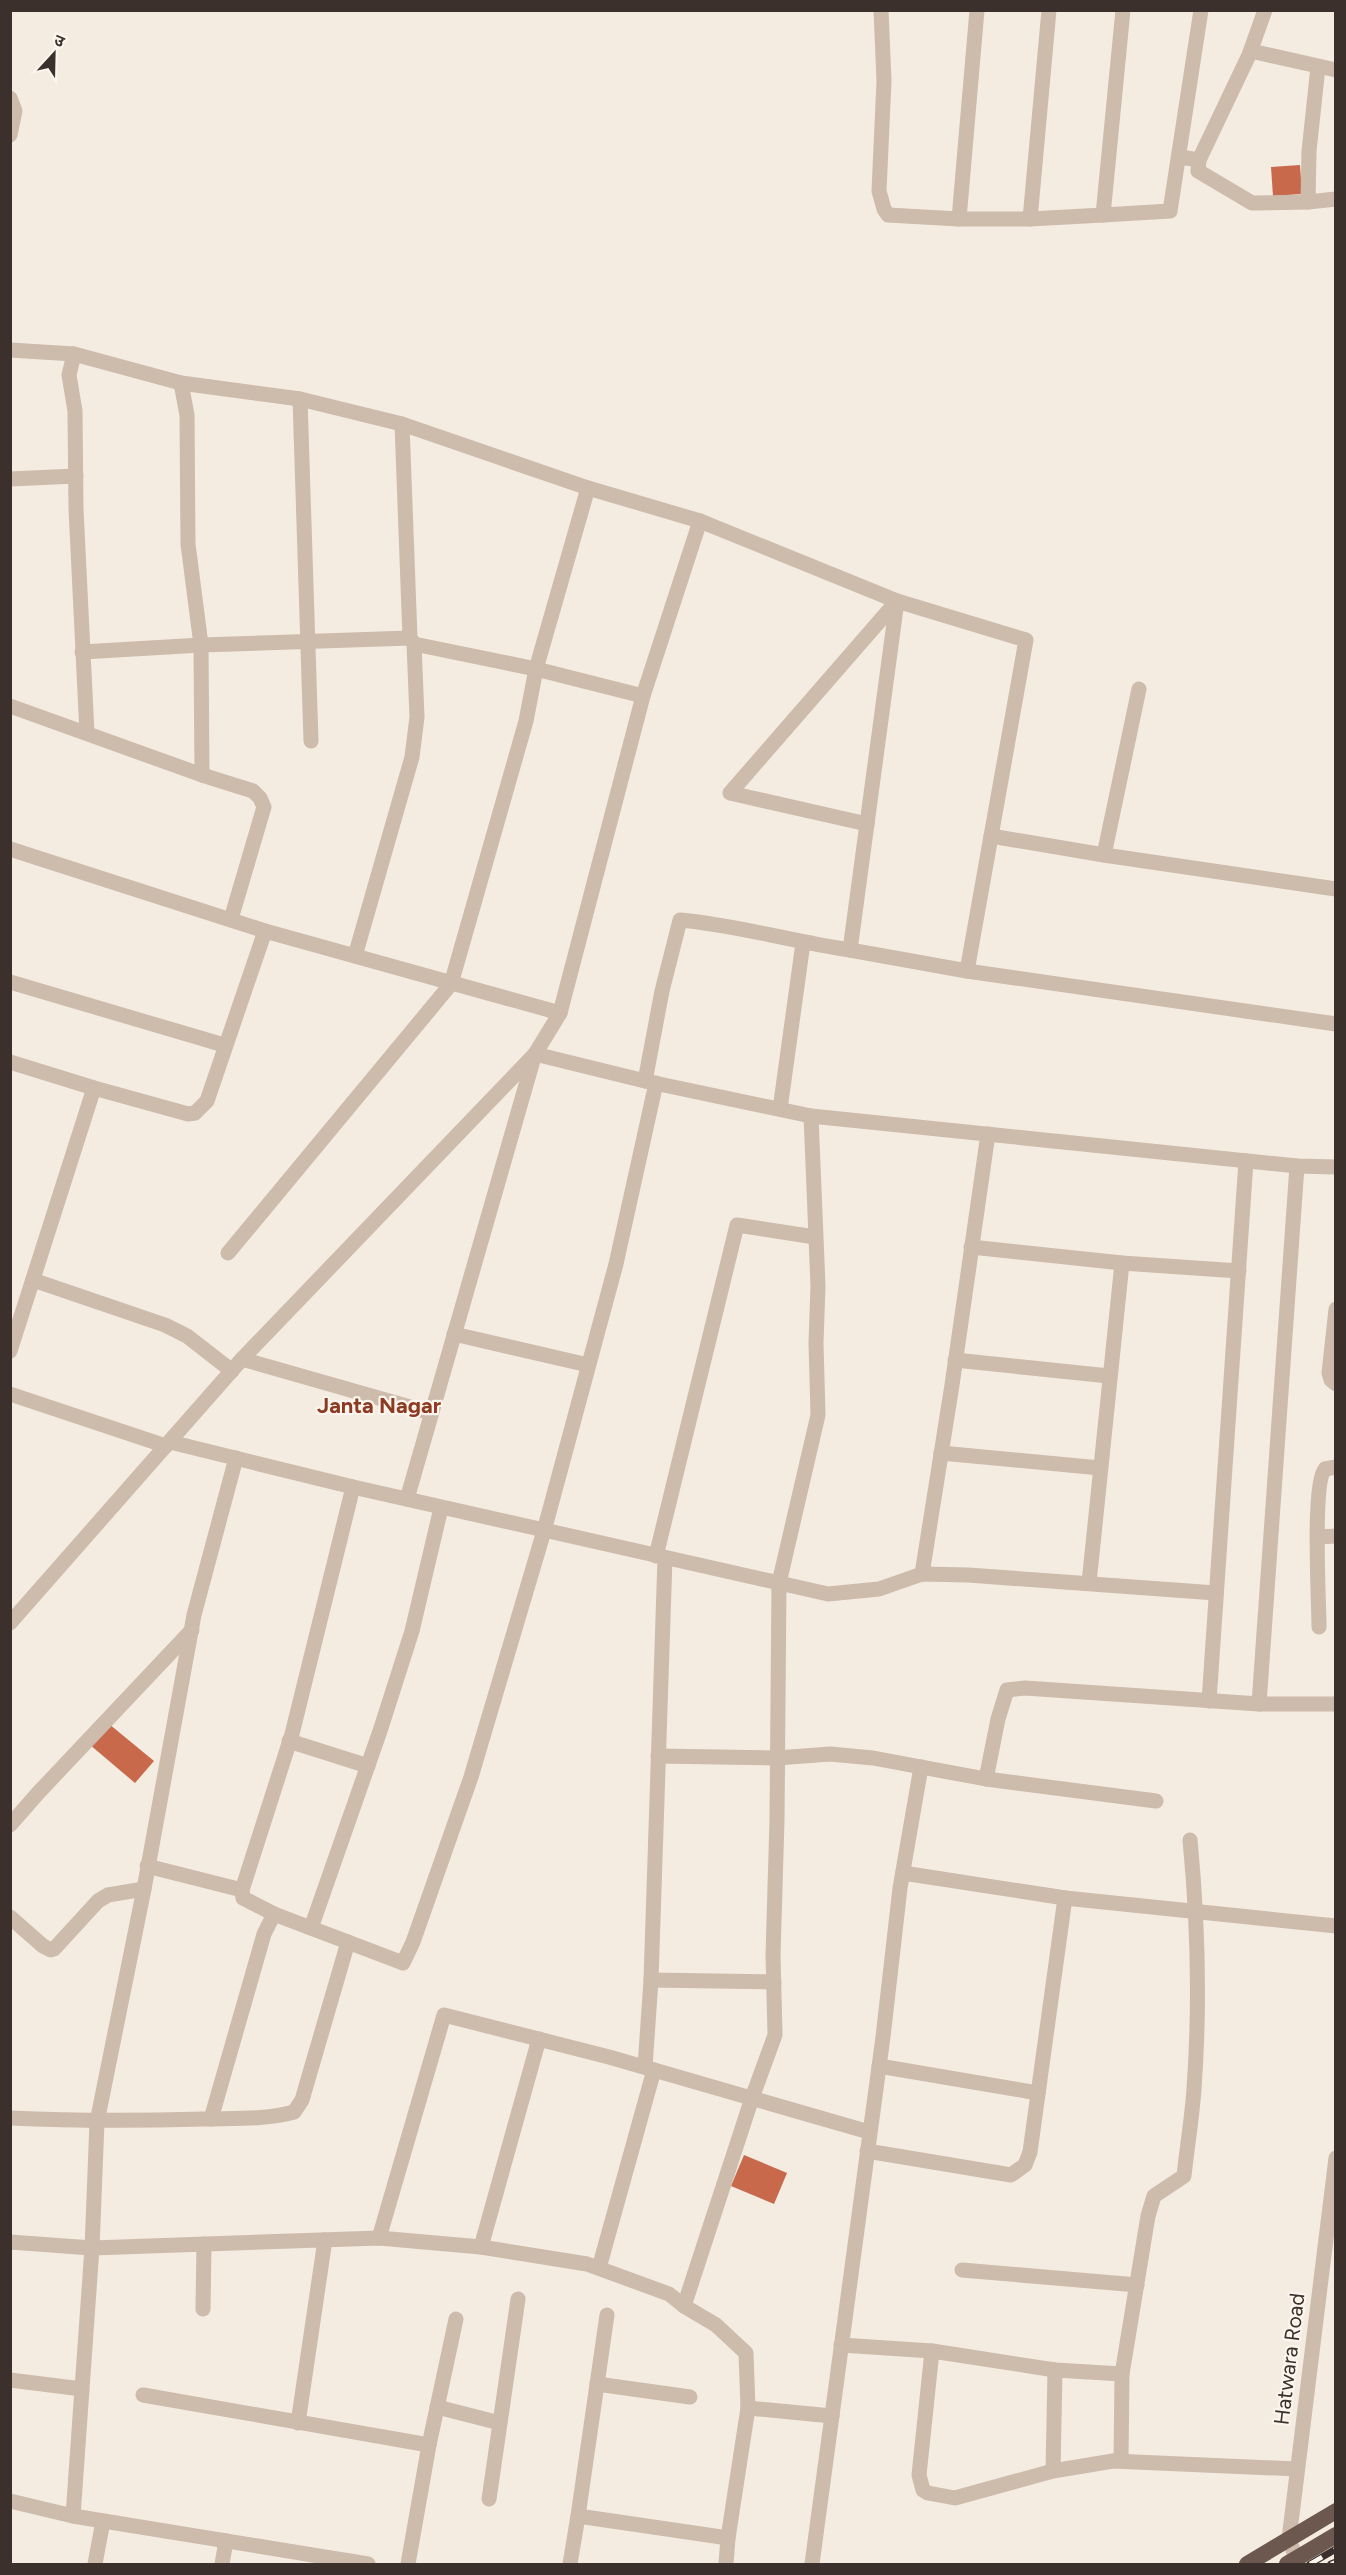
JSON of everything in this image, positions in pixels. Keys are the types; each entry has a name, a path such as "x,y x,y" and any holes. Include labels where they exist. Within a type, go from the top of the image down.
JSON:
{"highway":[{"path":"1246,2565 1335,2511"},
{"path":"1287,2565 1335,2535"}],"street":[{"path":"881,10 884,81 879,191 884,209 892,216 959,219 1030,219 1170,211 1180,157 1200,10"},
{"path":"959,219 977,10"},
{"path":"1030,219 1049,10"},
{"path":"1103,214 1123,10"},
{"path":"1265,10 1251,51 1199,160 1198,171 1252,203 1335,199"},
{"path":"1251,51 1335,70"},
{"path":"1308,202 1309,151 1318,67"},
{"path":"10,98 15,111 10,135"},
{"path":"1180,157 1199,160"},
{"path":"10,350 74,354 181,383 300,399 402,423 588,488 700,521 897,601 1026,639 968,971"},
{"path":"74,354 69,375 75,411 82,652 87,733"},
{"path":"181,383 187,415 188,544 201,645 202,775"},
{"path":"300,399 311,741"},
{"path":"355,956 412,757 417,717 402,423"},
{"path":"10,479 76,476"},
{"path":"228,1253 451,984 526,721 536,669 588,488"},
{"path":"10,1623 237,1365 535,1054 560,1013 643,696 700,521"},
{"path":"850,950 897,601"},
{"path":"867,824 730,793 897,601"},
{"path":"82,652 201,645 412,641 643,696"},
{"path":"1104,855 1139,689"},
{"path":"10,706 253,791 260,798 264,807 231,919"},
{"path":"991,836 1335,889"},
{"path":"10,849 265,931 560,1013"},
{"path":"353,1487 289,1741 242,1890 243,1898 274,1914 403,1963 413,1942 471,1778 544,1531 616,1264 650,1082 662,991 680,920 716,923 803,943 968,971 1335,1024"},
{"path":"10,1062 188,1114 195,1113 207,1101 224,1045 265,931"},
{"path":"780,1109 803,943"},
{"path":"10,982 224,1045"},
{"path":"535,1054 650,1082 811,1116 1297,1166 1335,1167"},
{"path":"407,1499 535,1054"},
{"path":"10,1351 94,1088"},
{"path":"684,2306 775,2035 779,1583 818,1415 816,1343 818,1286 811,1116"},
{"path":"922,1574 956,1360 988,1134"},
{"path":"1209,1701 1246,1161"},
{"path":"1258,1704 1297,1166"},
{"path":"599,2268 649,2069 658,1756 660,1557 737,1225 815,1237"},
{"path":"971,1247 1122,1263 1239,1270"},
{"path":"1089,1583 1122,1263"},
{"path":"33,1280 165,1325 237,1365 431,1413"},
{"path":"1335,1309 1329,1373 1331,1380 1335,1383"},
{"path":"454,1334 588,1365"},
{"path":"956,1360 1109,1376"},
{"path":"10,1394 168,1444 236,1458 441,1508 828,1594 879,1589 922,1574 1216,1593"},
{"path":"941,1453 1100,1468"},
{"path":"73,2516 92,2248 97,2122 192,1630 236,1458"},
{"path":"1319,1627 1319,1479 1325,1469 1335,1467"},
{"path":"311,1928 368,1766 412,1630 441,1508"},
{"path":"1318,1536 1335,1536"},
{"path":"10,1825 192,1630"},
{"path":"986,1779 998,1719 1007,1690 1024,1688 1258,1704 1335,1704"},
{"path":"289,1741 368,1766"},
{"path":"658,1756 777,1758 830,1754 873,1758 986,1779 1156,1801"},
{"path":"812,2565 903,1873 921,1767"},
{"path":"1121,2461 1122,2374 1148,2216 1154,2196 1184,2176 1194,2091 1198,1985 1197,1912 1190,1840"},
{"path":"148,1866 242,1890"},
{"path":"903,1873 1065,1898 1335,1926"},
{"path":"10,1917 43,1946 51,1950 98,1901 108,1895 144,1888"},
{"path":"867,2151 1011,2175 1025,2165 1030,2152 1065,1898"},
{"path":"211,2119 264,1934 274,1914"},
{"path":"10,2118 97,2122 211,2119 294,2112 299,2107 348,1941"},
{"path":"651,1980 774,1982"},
{"path":"379,2238 444,2015 649,2069 869,2132"},
{"path":"481,2247 539,2039"},
{"path":"879,2066 1038,2093"},
{"name":"Hatwara Road","path":"1298,2565 1289,2539 1335,2158"},
{"path":"10,2242 92,2248 379,2238 481,2247 588,2264 669,2294 716,2325 746,2354 748,2408 726,2565"},
{"path":"298,2423 325,2240"},
{"path":"203,2309 204,2244"},
{"path":"962,2270 1137,2285"},
{"path":"489,2499 518,2299"},
{"path":"570,2565 607,2315"},
{"path":"408,2565 429,2445 456,2319"},
{"path":"841,2345 932,2351 1055,2370 1122,2374"},
{"path":"932,2351 919,2475 923,2490 941,2497 955,2498 1053,2471 1121,2461 1297,2469"},
{"path":"1053,2471 1055,2370"},
{"path":"10,2380 82,2389"},
{"path":"597,2384 690,2397"},
{"path":"143,2395 429,2445"},
{"path":"437,2407 500,2423"},
{"path":"748,2408 832,2416"},
{"path":"10,2501 73,2516 338,2562 368,2565"},
{"path":"578,2516 728,2538"},
{"path":"95,2565 103,2521"},
{"path":"222,2565 226,2541"}],"building":[{"path":"1300,165 1302,194 1273,196 1271,167"},
{"path":"109,1724 154,1761 135,1783 89,1744"},
{"path":"744,2155 787,2173 774,2204 731,2186"}],"railway":[{"path":"1310,2564 1336,2549"},
{"path":"1331,2564 1336,2562"}],"district":[{"name":"Janta Nagar","path":"379,1405"}]}
